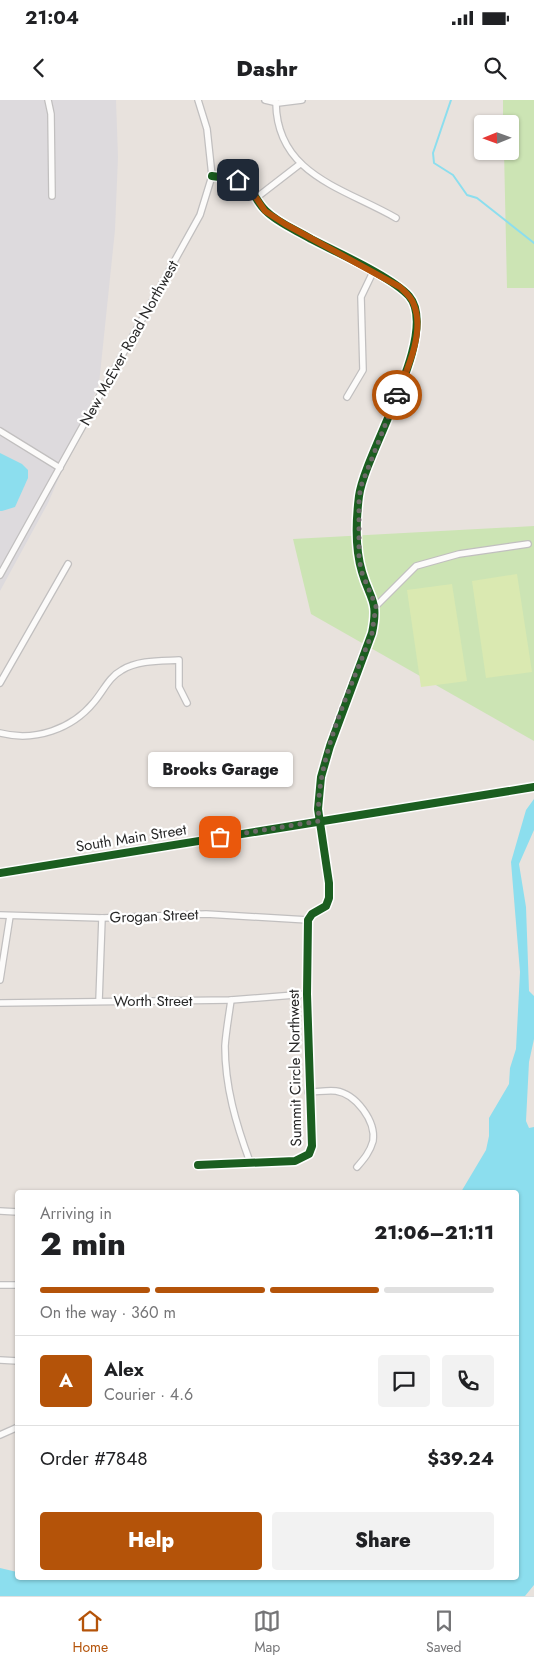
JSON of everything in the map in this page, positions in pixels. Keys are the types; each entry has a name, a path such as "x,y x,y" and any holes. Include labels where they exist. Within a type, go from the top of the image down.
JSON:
{"main road":[{"name":"South Main Street","path":"0,873 533,787"}],"street":[{"path":"48,100 51,114 52,196"},
{"name":"New McEver Road Northwest","path":"0,575 200,215 212,176 207,129 198,100"},
{"path":"265,100 276,103 302,100"},
{"path":"276,103 276,122 289,150 300,164 337,189 368,202 396,218"},
{"path":"256,198 300,164"},
{"path":"212,176 238,180 251,190 265,211 285,224 400,287 414,303 417,323 416,336 404,376 361,486 359,498 359,559 362,573 376,606 372,633 330,746 321,777 318,797 319,821 329,883 329,898 325,907 312,914 308,920"},
{"path":"347,397 363,370 362,297 373,272"},
{"path":"0,431 60,468"},
{"path":"376,606 416,566 458,554 528,544"},
{"path":"0,683 2,674 68,564"},
{"path":"0,733 29,736 60,728 85,711 117,673 124,668 145,663 179,660 179,687 188,703"},
{"name":"Grogan Street","path":"0,916 102,918 206,914 308,920"},
{"path":"0,980 10,916"},
{"path":"100,1001 102,918"},
{"name":"Summit Circle Northwest","path":"198,1165 295,1161 310,1154 312,1146 308,1092 308,920"},
{"name":"Worth Street","path":"0,1003 231,1000 307,994"},
{"path":"231,1000 225,1045 228,1085 236,1123 250,1162"},
{"path":"308,1092 337,1091 350,1096 363,1109 370,1122 373,1138 370,1151 357,1167"},
{"path":"0,1211 15,1212"},
{"path":"0,1285 15,1285"},
{"path":"0,1360 15,1361"},
{"path":"0,1435 15,1428"}],"shaded area":[{"path":"0,100 116,100 118,157 115,230 99,384 48,503 0,591"}],"green space":[{"path":"503,100 534,100 534,288 507,288 504,160 519,160 519,115 503,115"},
{"path":"534,526 534,741 311,614 293,539"},
{"path":"517,574 532,672 486,678 472,581"},
{"path":"452,584 467,681 421,687 407,590"}],"water":[{"path":"0,453 22,464 28,470 28,478 15,507 2,511 0,511"},
{"path":"534,799 534,830 519,864 526,907 529,991 534,996 534,1039 529,1062 526,1121 529,1128 534,1127 534,1585 525,1596 0,1596 0,1568 15,1572 15,1580 519,1580 519,1190 462,1190 486,1150 489,1136 489,1118 509,1084 510,1068 516,1049 520,972 511,862 526,810"}],"waterway":[{"path":"451,100 433,153 434,163 453,175 467,195 477,198 534,243"}],"cycle path":[{"path":"198,1165 295,1161 309,1154 312,1146 307,994 308,920 312,914 326,906 329,898 329,883 318,809 321,777 330,746 372,633 374,622 373,601 362,572 357,544 359,496 364,476 409,364 416,337 416,313 409,296 401,289 363,265 276,219 264,209 252,192 242,183 212,176"},
{"path":"0,873 534,787"}],"way so far":[{"path":"220,837 319,821 318,797 321,777 330,746 376,618 374,598 362,573 359,559 357,539 359,498 361,486 397,395"}],"place":[{"name":"Brooks Garage","path":"220,837"}],"route":[{"path":"238,180 251,190 265,211 285,224 400,287 410,297 414,303 416,313 416,336 397,395"}]}
